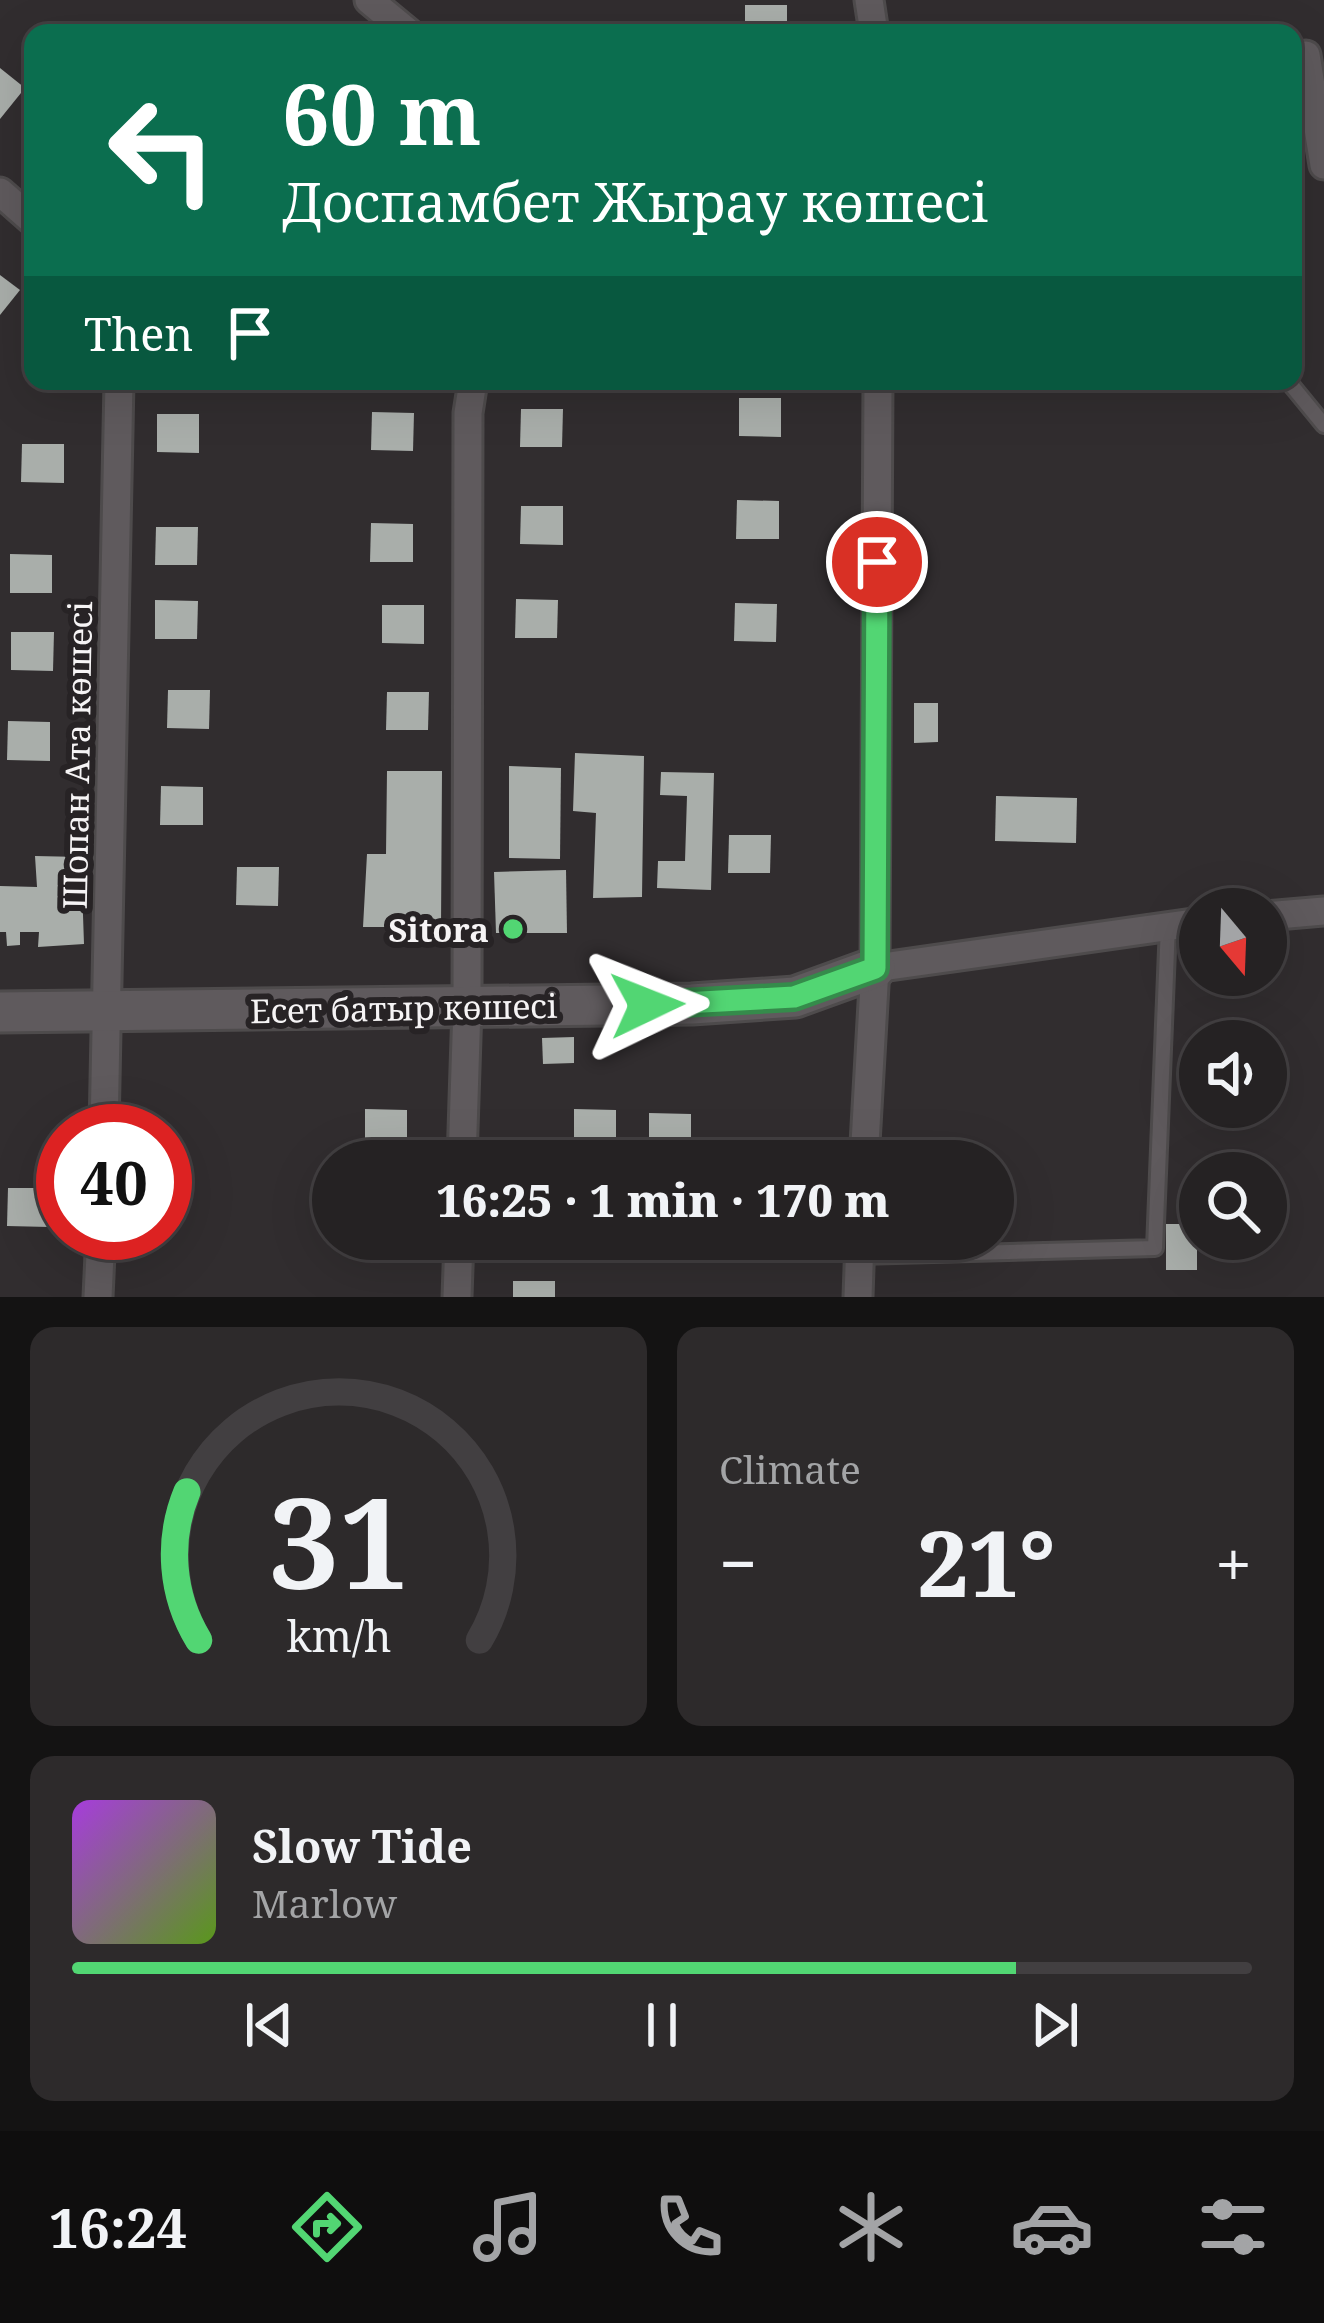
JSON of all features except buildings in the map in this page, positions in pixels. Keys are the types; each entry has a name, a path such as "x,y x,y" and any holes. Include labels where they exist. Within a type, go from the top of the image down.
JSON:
{"street":[{"path":"369,0 399,24"},
{"path":"1308,55 1324,165"},
{"path":"0,191 24,213"},
{"name":"Шопан Ата көшесі","path":"105,1104 118,390"},
{"path":"463,1140 472,390"},
{"path":"865,1140 875,968 878,390"},
{"path":"1287,914 1324,911"},
{"path":"875,968 1179,924"},
{"name":"Есет батыр көшесі","path":"0,1012 692,1004 794,997 875,968"},
{"path":"98,1297 100,1260"},
{"path":"457,1297 458,1260"},
{"path":"858,1297 859,1260"}],"lane":[{"path":"1295,390 1324,425"},
{"path":"1014,1248 1155,1249 1168,925"}],"place":[{"name":"Sitora","path":"513,929"}],"route":[{"path":"647,1005 794,997 875,968 877,562"}]}
